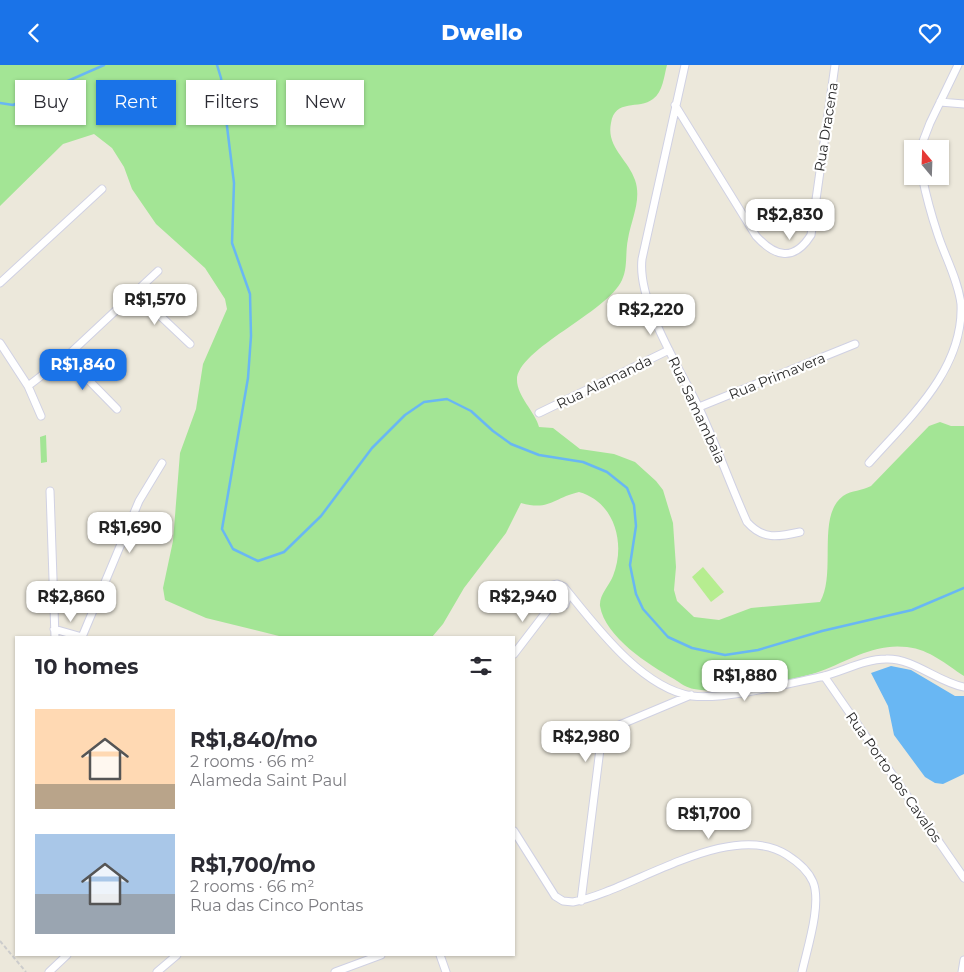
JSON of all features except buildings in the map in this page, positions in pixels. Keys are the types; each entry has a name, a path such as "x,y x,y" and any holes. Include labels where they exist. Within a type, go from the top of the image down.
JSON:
{"street":[{"name":"Rua Samambaia","path":"685,65 640,273 642,286 669,350 698,407 747,522 756,531 767,535 783,536 800,532"},
{"name":"Rua Dracena","path":"675,105 756,237 767,249 780,254 792,253 804,246 810,235 835,65"},
{"path":"922,140 958,65"},
{"path":"940,102 964,104"},
{"path":"869,463 926,399 952,362 958,345 962,324 961,303 936,230 924,185"},
{"path":"0,283 102,189"},
{"path":"28,386 66,357 158,271"},
{"path":"135,292 190,344"},
{"path":"0,343 28,386 41,417"},
{"name":"Rua Primavera","path":"698,407 855,344"},
{"name":"Rua Alamanda","path":"539,413 669,350"},
{"path":"66,357 117,409"},
{"path":"82,636 139,501 162,463"},
{"path":"50,491 55,636"},
{"path":"550,607 544,597 549,586 561,585 624,657 646,675 691,695 711,697 824,676 885,659 901,661 954,685 964,687"},
{"path":"550,607 558,608 565,605 568,594"},
{"path":"515,653 550,607"},
{"path":"54,629 78,636"},
{"name":"Rua Porto dos Cavalos","path":"824,676 964,878"},
{"path":"581,901 601,741 607,732 616,726 691,695"},
{"path":"515,833 556,896 563,901 581,901 702,852 757,845 782,852 801,865 813,880 816,890 814,917 802,972"},
{"path":"49,972 66,956"},
{"path":"157,972 176,956"},
{"path":"335,972 378,956"},
{"path":"440,956 446,972"},
{"path":"962,972 964,960"}],"path":[{"path":"0,941 26,972"}],"green space":[{"path":"0,65 667,65 663,84 656,96 647,102 622,107 617,110 613,115 611,123 612,139 618,153 632,173 637,187 637,202 628,239 625,270 622,280 600,305 531,356 521,368 517,380 520,392 539,427 553,428 580,449 614,454 635,462 656,481 663,490 673,523 676,567 674,590 677,601 694,617 719,620 751,608 820,602 825,590 827,576 830,517 835,505 846,494 871,486 929,426 940,422 951,426 964,426 964,676 923,651 895,646 873,650 821,671 776,682 721,690 694,689 686,686 641,658 610,629 600,602 617,564 617,538 609,515 601,505 591,497 579,492 545,505 521,503 506,533 464,588 443,624 433,636 279,636 206,618 165,600 163,588 173,541 180,453 196,409 203,364 227,309 225,299 205,268 156,224 132,189 124,167 112,148 94,134 63,144 0,206"},
{"path":"46,435 47,462 41,463 40,437"},
{"path":"703,567 724,592 711,602 692,577"}],"water":[{"path":"891,666 911,670 955,696 964,696 964,774 943,784 935,783 925,777 894,735 888,706 871,673"}],"waterway":[{"path":"0,103 13,105 104,65"},
{"path":"217,65 221,78 234,183 232,243 250,294 251,336 248,378 222,529 233,549 258,561 284,552 321,516 372,448 405,415 424,402 447,399 471,411 511,444 539,455 583,462 607,472 627,488 634,505 636,526 630,565 636,594 643,609 668,637 692,648 725,655 758,650 822,631 912,610 964,588"}]}
